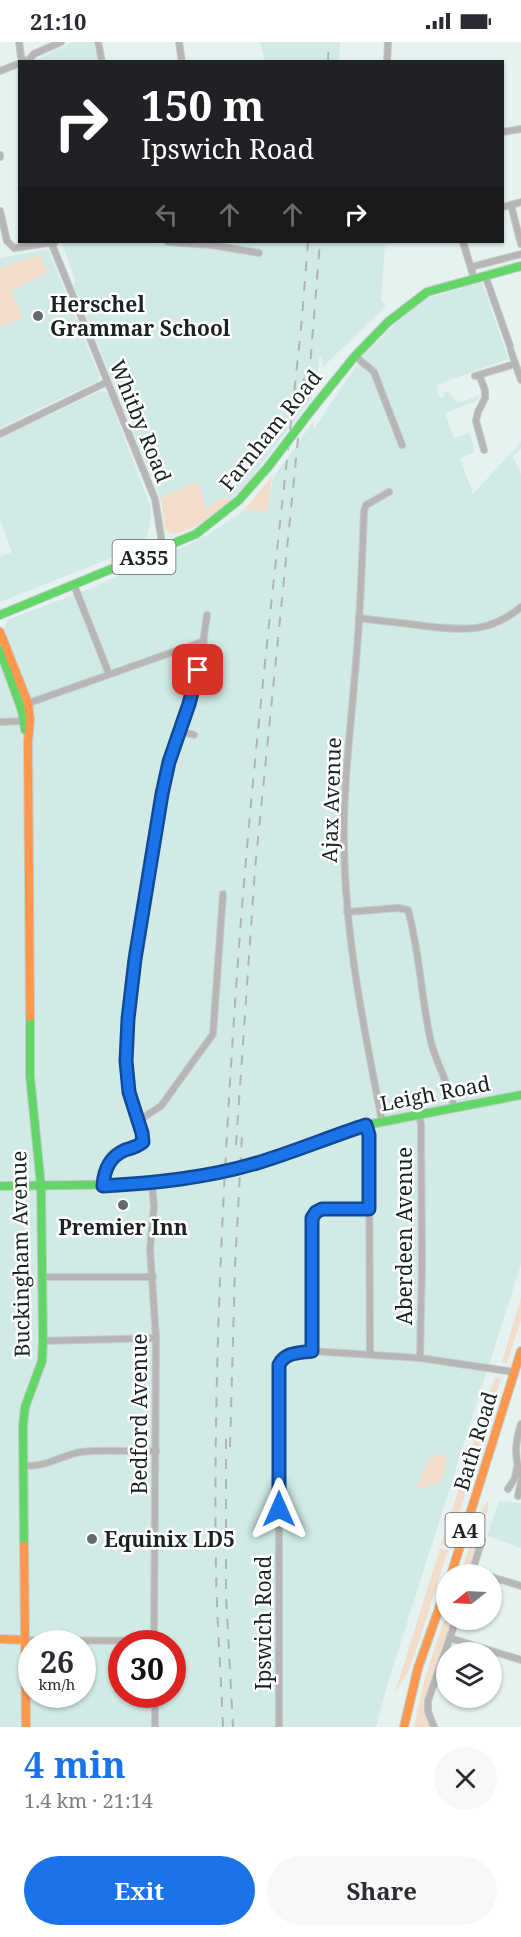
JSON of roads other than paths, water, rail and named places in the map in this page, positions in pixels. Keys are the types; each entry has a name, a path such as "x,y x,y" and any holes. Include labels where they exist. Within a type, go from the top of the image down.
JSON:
{"street":[{"path":"19,42 21,57 24,60"},
{"path":"28,60 34,54 61,42"},
{"path":"98,42 102,60"},
{"path":"179,42 182,60"},
{"path":"387,60 388,42"},
{"path":"0,71 18,64"},
{"path":"504,132 521,129"},
{"path":"504,207 521,202"},
{"path":"510,205 521,244"},
{"path":"0,211 4,230 11,246 14,248 46,243"},
{"name":"Whitby Road","path":"53,243 154,499 163,549"},
{"path":"211,243 259,253"},
{"path":"463,243 474,278"},
{"path":"471,267 521,254"},
{"name":"Farnham Road","path":"0,615 196,534 239,500 356,356 388,322 427,292 521,266"},
{"path":"485,275 521,380"},
{"path":"356,356 374,372 401,433 402,445"},
{"path":"484,450 476,421 485,398 485,390 477,376 516,364"},
{"path":"0,434 107,382"},
{"name":"Ajax Avenue","path":"382,1121 359,1003 347,912 344,807 360,618 364,511 366,505 389,492"},
{"path":"74,585 109,674"},
{"path":"360,618 463,630 498,622 508,618 521,607"},
{"path":"103,1186 109,1162 122,1151 143,1142 129,1092 126,1061 135,959 162,794 169,762 192,693 204,641 207,615"},
{"name":"Buckingham Avenue","path":"0,632 27,721 30,1076 41,1186 42,1361 24,1416 24,1630"},
{"path":"24,705 204,641"},
{"name":"Buckingham Avenue","path":"0,650 24,705"},
{"path":"0,722 27,721"},
{"path":"180,731 194,735"},
{"path":"138,1121 161,1106 213,1034 223,894"},
{"path":"347,912 398,908 408,910 431,1043 454,1107"},
{"name":"Leigh Road","path":"0,1186 152,1184 258,1163 382,1121 521,1095"},
{"name":"Aberdeen Avenue","path":"419,1114 421,1124 422,1265 420,1358"},
{"path":"366,1125 369,1135 370,1354"},
{"name":"Bedford Avenue","path":"152,1184 154,1206 150,1249 156,1338 154,1630"},
{"path":"312,1351 312,1218 322,1209 369,1209"},
{"path":"42,1277 153,1277"},
{"path":"43,1341 156,1338"},
{"name":"Ipswich Road","path":"279,1727 279,1365 282,1359 289,1354 312,1351 370,1354 420,1358 514,1372"},
{"name":"Bath Road","path":"454,1564 521,1351"},
{"path":"508,1489 515,1478 516,1442 521,1424"},
{"path":"23,1465 38,1465 77,1452 156,1451"},
{"path":"517,1466 521,1476"},
{"path":"518,1496 521,1482"},
{"path":"475,1564 482,1540 477,1539"},
{"path":"502,1580 521,1586"},
{"path":"404,1727 418,1668 436,1617"},
{"path":"434,1727 428,1712 428,1701 453,1630"},
{"path":"450,1638 521,1660"},
{"path":"0,1639 18,1640"},
{"name":"Buckingham Avenue","path":"26,1708 26,1727"},
{"path":"155,1708 155,1727"}],"railway":[{"path":"328,60 329,42"},
{"path":"223,1727 215,1498 220,1280 227,1134 249,821 308,243"},
{"path":"309,379 320,243"},
{"path":"236,1145 255,869 305,369"},
{"path":"230,1447 235,1267 242,1135"},
{"path":"226,1439 226,1595 233,1727"}],"place":[{"name":"Herschel Grammar School","path":"38,316"},
{"name":"Premier Inn","path":"123,1205"},
{"name":"Equinix LD5","path":"92,1539"}]}
